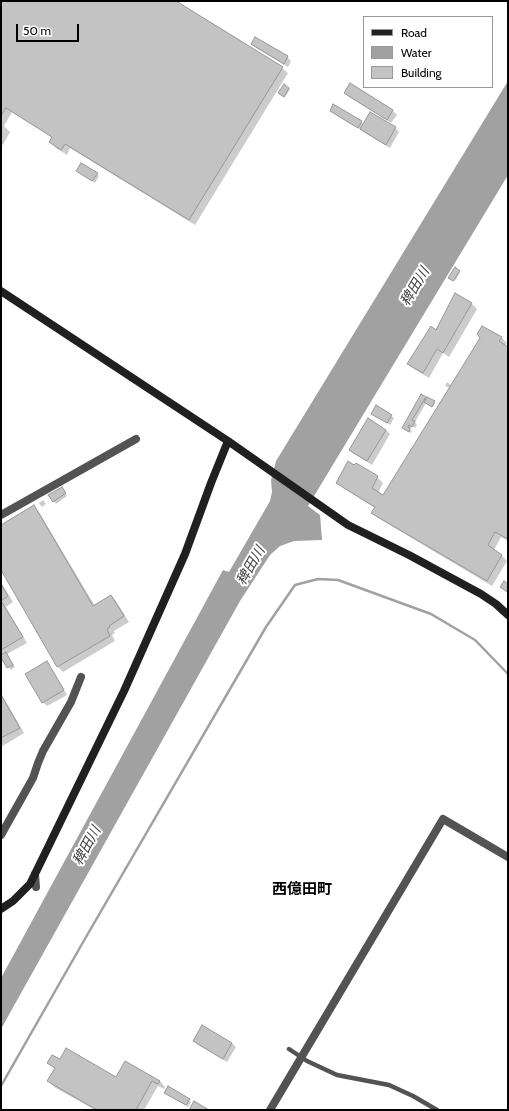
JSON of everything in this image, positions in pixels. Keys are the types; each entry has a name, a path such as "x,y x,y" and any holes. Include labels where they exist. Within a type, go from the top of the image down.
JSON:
{"street":[{"path":"1,291 263,464 348,525 409,555 481,594 496,604 508,615"},
{"path":"1,515 136,438"},
{"path":"1,909 13,901 30,884 124,691 185,554 228,441"},
{"path":"1,835 34,778 40,757 71,702 81,677"},
{"path":"270,1110 443,819 508,857"},
{"path":"35,874 36,887"}],"lane":[{"path":"288,1049 307,1061 337,1075 389,1085 413,1096 437,1110"}],"water":[{"name":"稗田川","path":"508,81 508,175 308,506 320,515 322,540 294,541 280,546 270,555 240,601 1,1029 1,978 223,570 229,572 270,501 272,492 271,480 276,461"}],"building":[{"path":"1,1 176,1 283,67 189,220 65,144 61,150 49,142 52,137 6,108 1,116"},
{"path":"255,37 288,56 284,64 251,44"},
{"path":"350,83 393,110 387,120 344,93"},
{"path":"284,84 289,88 284,97 278,93"},
{"path":"333,104 362,121 358,128 330,111"},
{"path":"370,112 396,127 386,145 360,129"},
{"path":"81,163 98,173 92,181 76,171"},
{"path":"455,267 460,271 453,281 448,278"},
{"path":"455,293 472,303 443,353 437,349 423,373 407,364 431,326 436,330"},
{"path":"482,326 502,337 499,341 508,347 508,539 495,532 488,545 502,555 487,581 371,513 375,507 336,483 348,461 354,465 356,463 378,476 372,488 383,495 480,338 477,334"},
{"path":"421,394 426,397 412,420 415,421 412,427 409,425 408,427 410,428 409,432 402,428"},
{"path":"427,397 435,401 432,407 424,402"},
{"path":"376,405 392,415 387,423 371,414"},
{"path":"368,418 386,430 367,461 349,450"},
{"path":"62,487 66,493 53,502 48,495"},
{"path":"34,505 93,606 111,595 124,616 109,626 110,627 107,629 110,636 57,667 1,570 1,525"},
{"path":"504,581 508,584 507,592 500,587"},
{"path":"1,584 8,596 1,601"},
{"path":"1,601 23,637 1,650"},
{"path":"6,652 13,665 7,668 1,657 1,655"},
{"path":"47,661 64,690 42,703 25,674"},
{"path":"1,695 20,728 1,738"},
{"path":"202,1025 232,1043 223,1059 193,1041"},
{"path":"66,1048 116,1077 125,1061 160,1081 158,1084 152,1081 136,1110 97,1110 47,1081 55,1068 47,1063 52,1055 60,1059"},
{"path":"168,1086 190,1099 186,1105 164,1093"},
{"path":"194,1101 209,1110 189,1110"}],"waterway":[{"path":"1,1086 266,627 295,585 318,579 338,580 431,614 475,640 508,674"}],"district":[{"name":"西億田町","path":"302,890"}]}
